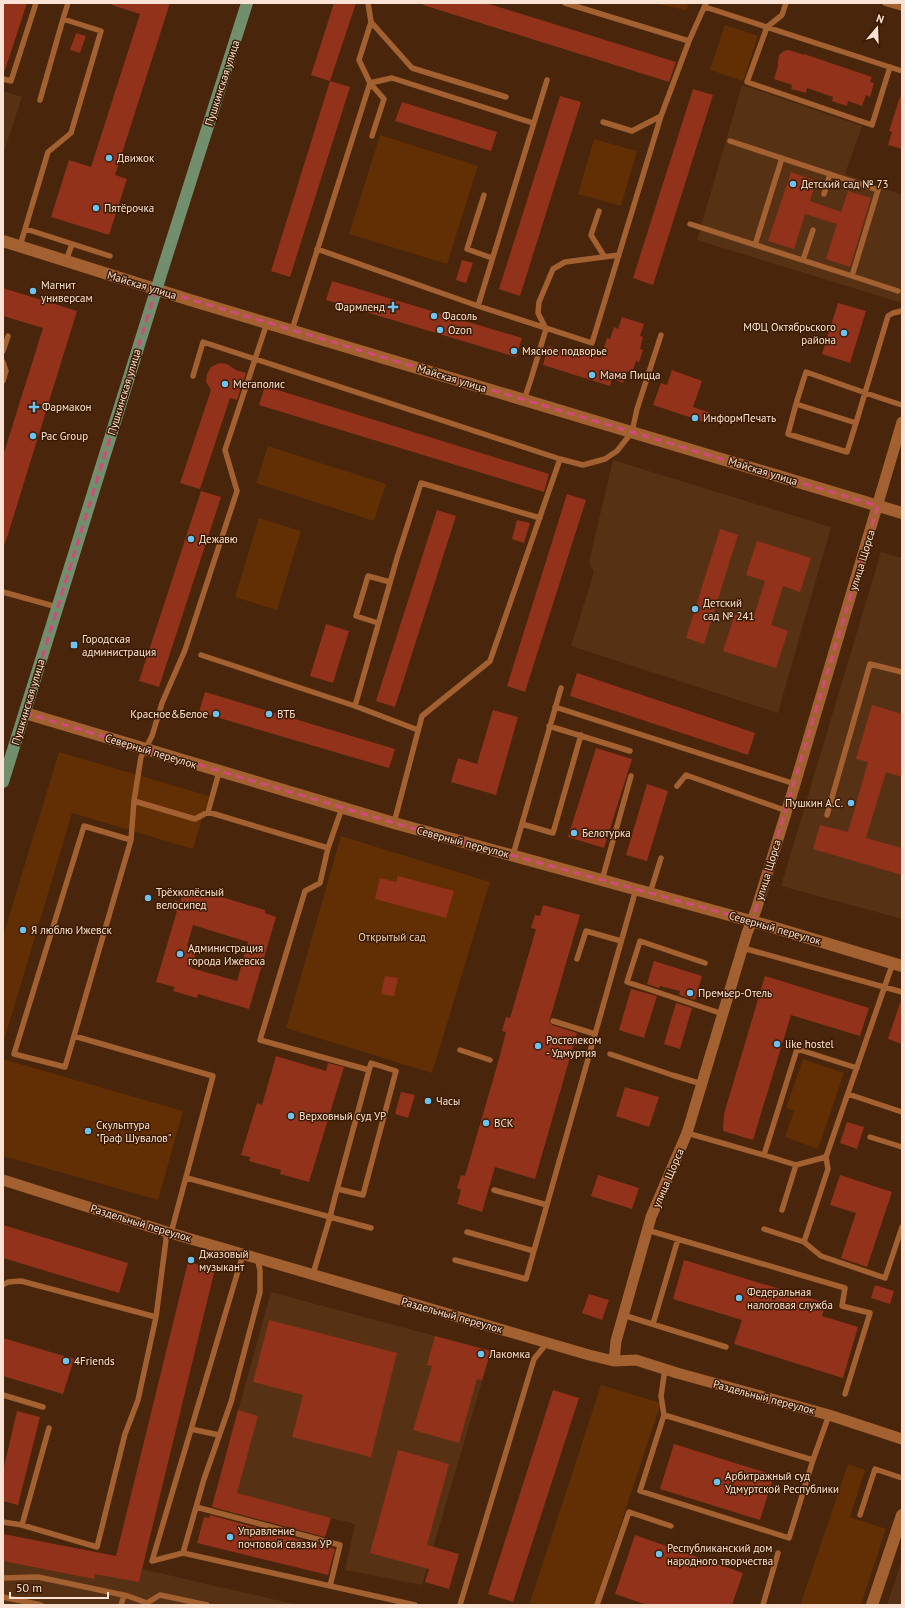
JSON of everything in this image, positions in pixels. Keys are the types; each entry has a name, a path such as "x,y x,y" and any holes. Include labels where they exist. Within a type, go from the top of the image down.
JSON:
{"main road":[{"name":"Пушкинская улица","path":"3,782 156,289 247,3"}],"street":[{"name":"Майская улица","path":"3,242 267,323 902,513"},
{"name":"улица Щорса","path":"614,1361 616,1341 647,1230 651,1217 687,1133 743,948 787,811 902,422"},
{"name":"Северный переулок","path":"24,713 394,823 752,921 898,965"},
{"name":"Раздельный переулок","path":"3,1180 169,1233 547,1343 614,1361 636,1360 829,1415 902,1439"},
{"path":"872,1605 902,1515"}],"lane":[{"path":"3,79 11,81 36,3"},
{"path":"40,100 68,3"},
{"path":"368,3 371,22 359,60 370,82 384,99 372,136"},
{"path":"565,3 689,40"},
{"path":"786,3 782,15 767,27 748,82 872,125 890,67"},
{"path":"885,3 902,8"},
{"path":"317,249 478,306 592,344 661,116 689,40 705,5 902,71"},
{"path":"20,247 48,152 70,133 101,31 63,19"},
{"path":"371,22 412,68 506,97"},
{"path":"370,82 392,78 533,123"},
{"path":"478,306 547,80"},
{"path":"292,330 370,82"},
{"path":"603,122 632,131 661,116"},
{"path":"730,141 878,190 852,276"},
{"path":"755,245 782,158"},
{"path":"824,194 830,174"},
{"path":"484,195 466,249 492,258"},
{"path":"599,211 591,235 604,256"},
{"path":"690,224 898,291"},
{"path":"26,229 110,256"},
{"path":"803,260 813,230"},
{"path":"66,261 72,244"},
{"path":"524,400 546,329 538,313 539,302 553,269 565,262 619,255"},
{"path":"902,311 888,316 865,392 848,452 788,434 806,372 865,392 902,405"},
{"path":"131,840 84,826 14,1054 65,1067 131,840 134,801 141,757 152,736 162,703 185,650 237,491 224,450 267,323"},
{"path":"192,376 203,342 560,459 583,465 605,459 618,451 632,432 637,409 661,335"},
{"path":"3,351 8,336"},
{"path":"3,362 6,371 3,381"},
{"path":"796,404 856,423"},
{"path":"394,823 422,716 490,662 560,459"},
{"path":"355,706 390,582 421,483 540,518"},
{"path":"378,623 356,616 368,576 390,582"},
{"path":"3,592 57,607"},
{"path":"201,655 355,706 418,730"},
{"path":"827,815 870,664 902,672"},
{"path":"513,855 561,688"},
{"path":"555,707 795,784"},
{"path":"549,726 630,751"},
{"path":"522,824 552,833 581,735"},
{"path":"208,812 219,772"},
{"path":"676,786 686,775 787,811"},
{"path":"602,880 631,776"},
{"path":"134,801 195,819 208,812 328,848"},
{"path":"342,807 328,848 320,883 305,891 260,1040 369,1070"},
{"path":"650,893 661,858"},
{"path":"455,1260 526,1279 636,889"},
{"path":"577,959 586,931 621,942"},
{"path":"705,963 640,941 628,982 723,1014"},
{"path":"743,948 902,992"},
{"path":"804,1242 828,1169 826,1157 884,987 898,965"},
{"path":"553,1021 595,1034"},
{"path":"3,1522 22,1525 97,1547 125,1434 138,1400 156,1317 169,1233 187,1178 213,1076 74,1036"},
{"path":"764,1155 797,1049 857,1068"},
{"path":"460,1050 490,1060"},
{"path":"610,1054 702,1084"},
{"path":"313,1274 338,1189 371,1063 396,1071 363,1195 338,1189"},
{"path":"848,1094 902,1112"},
{"path":"687,1133 796,1165 826,1157"},
{"path":"870,1136 902,1147"},
{"path":"782,1210 796,1165"},
{"path":"187,1178 371,1228"},
{"path":"494,1190 546,1205"},
{"path":"764,1229 804,1242 820,1256 885,1278 902,1227"},
{"path":"647,1230 845,1288 842,1306 870,1313 845,1394"},
{"path":"467,1232 534,1251"},
{"path":"652,1324 678,1239"},
{"path":"243,1254 152,1560 183,1553 415,1605"},
{"path":"183,1553 196,1507 231,1402 260,1292 260,1270 257,1258"},
{"path":"3,1285 8,1282 21,1281 156,1317"},
{"path":"623,1315 726,1347"},
{"path":"460,1605 534,1359 547,1343"},
{"path":"665,1369 661,1396 664,1415 640,1491 790,1538 813,1460 829,1415"},
{"path":"3,1395 43,1407"},
{"path":"664,1415 813,1460"},
{"path":"22,1525 49,1428"},
{"path":"192,1429 219,1435"},
{"path":"860,1514 875,1469 902,1478"},
{"path":"196,1507 340,1545 330,1586"},
{"path":"597,1605 629,1512 671,1526"},
{"path":"763,1605 778,1553"},
{"path":"3,1578 38,1577 124,1595 147,1604 160,1595 207,1605"},
{"path":"121,1605 124,1595"},
{"path":"3,1597 41,1605"}],"highlighted area":[{"path":"156,289 878,506 752,921 394,823 25,713"}],"shaded area":[{"name":"Детский сад № 73","path":"742,85 862,126 845,174 902,195 902,303 697,240"},
{"path":"3,91 22,97 3,155"},
{"name":"Детский сад № 241","path":"613,460 831,527 778,713 571,646 594,572 589,562"},
{"path":"881,552 902,558 902,919 781,886"},
{"path":"271,1292 491,1351 422,1585 345,1570 355,1524 331,1518 326,1535 212,1505"},
{"path":"3,1534 99,1553 142,1569 298,1605 3,1605"},
{"path":"902,1560 902,1605 887,1605"}],"green space":[{"path":"652,3 689,3 686,10"},
{"path":"725,25 758,36 743,81 710,70"},
{"path":"380,135 478,166 447,264 349,234"},
{"path":"594,139 637,151 621,206 578,194"},
{"path":"268,446 386,484 374,521 256,483"},
{"path":"259,518 301,531 277,610 235,597"},
{"path":"59,752 209,796 193,849 72,813 3,1044 3,936"},
{"name":"Открытый сад","path":"341,836 490,882 432,1073 286,1028"},
{"path":"3,1059 183,1111 158,1200 3,1156"},
{"path":"803,1059 844,1073 818,1149 785,1137 794,1111 786,1108"},
{"path":"601,1385 661,1403 594,1605 529,1605"},
{"path":"848,1464 865,1470 850,1517 886,1529 861,1605 800,1605"}],"building":[{"path":"3,3 27,3 5,70 3,70"},
{"path":"112,3 170,3 115,175 127,179 109,235 51,217 69,160 91,167 140,14 112,5"},
{"path":"334,3 356,3 330,81 311,75"},
{"path":"424,3 486,3 676,62 669,82 423,5"},
{"path":"76,33 86,36 80,53 70,50"},
{"path":"789,50 872,77 870,82 874,83 870,97 866,95 862,106 848,101 847,106 832,101 833,97 807,88 806,93 791,89 792,85 774,79 778,66 779,55 784,51"},
{"path":"330,81 350,87 290,277 271,271"},
{"path":"693,89 713,95 653,285 633,278"},
{"path":"560,96 581,102 520,296 499,289"},
{"path":"900,97 902,98 902,149 888,145 892,132 889,131"},
{"path":"402,102 497,132 491,151 395,121"},
{"path":"791,172 816,181 810,201 841,212 848,191 871,198 850,267 826,259 837,224 805,214 794,249 768,241"},
{"path":"462,260 473,263 466,283 456,280"},
{"path":"332,281 522,338 516,357 326,300"},
{"path":"3,288 77,311 5,544 3,543 3,456 43,328 3,316"},
{"name":"МФЦ Октябрьского района","path":"838,303 866,311 850,363 822,354"},
{"path":"622,317 644,324 640,336 643,337 640,349 643,350 639,362 636,361 632,373 627,371 623,383 612,379 610,386 543,365 548,346 576,355 577,351 601,358 607,338 610,339 614,327 618,329"},
{"path":"219,363 227,364 236,370 246,373 237,400 230,398 200,489 180,483 211,390 206,382 207,374 211,367"},
{"path":"672,370 702,381 693,407 711,413 707,423 653,405 661,383 667,385"},
{"path":"265,386 549,474 544,492 259,405"},
{"path":"201,491 221,497 159,687 139,681"},
{"path":"567,494 586,500 525,692 507,686"},
{"path":"437,510 456,516 395,707 376,701"},
{"path":"517,520 530,523 524,543 512,539"},
{"path":"720,529 738,535 704,644 686,638"},
{"path":"757,541 811,558 800,592 783,586 771,625 788,631 776,668 723,651 735,614 753,619 765,581 746,575"},
{"path":"326,624 349,631 333,683 310,676"},
{"path":"577,673 755,733 748,755 570,696"},
{"path":"205,692 395,749 389,768 199,712"},
{"path":"872,705 902,714 902,777 886,772 866,838 902,848 902,875 813,849 820,825 848,832 868,762 856,759"},
{"path":"493,710 518,717 496,795 451,782 458,758 477,764"},
{"path":"596,748 632,759 604,848 568,837"},
{"path":"647,784 668,791 647,861 626,855"},
{"path":"398,876 454,891 446,918 375,899 380,878 396,882"},
{"name":"Администрация города Ижевска","path":"184,890 204,896 205,892 265,910 265,913 276,917 249,1009 198,994 197,998 173,991 175,987 156,982 177,911 172,910 175,900 180,902","holes":["193,925 248,942 237,981 191,968 197,949 187,946"]},
{"name":"Ростелеком - Удмуртия","path":"543,905 580,915 549,1022 552,1025 577,1033 535,1179 495,1167 482,1212 457,1204 461,1190 457,1188 461,1175 465,1176 506,1032 502,1031 506,1017 510,1018 536,929 531,928 535,915 540,916"},
{"name":"Премьер-Отель","path":"654,961 702,976 695,1000 679,995 680,991 660,986 659,988 647,984"},
{"path":"385,976 398,978 394,996 381,994"},
{"path":"765,976 869,1008 860,1036 791,1015 753,1140 723,1131 724,1114"},
{"path":"631,989 657,996 644,1038 619,1030"},
{"path":"676,1003 692,1008 680,1049 664,1044"},
{"path":"900,1003 902,1003 902,1044 888,1039"},
{"name":"Верховный суд УР","path":"276,1056 326,1071 328,1063 344,1067 309,1182 280,1174 281,1170 249,1161 250,1157 241,1155 257,1103 262,1105"},
{"path":"625,1087 659,1097 649,1127 616,1116"},
{"path":"401,1092 415,1095 408,1118 395,1114"},
{"path":"847,1122 864,1127 857,1149 840,1143"},
{"path":"598,1175 639,1188 632,1209 591,1196"},
{"path":"840,1175 892,1192 867,1267 841,1258 856,1213 830,1205"},
{"path":"3,1225 128,1263 119,1293 3,1258"},
{"path":"684,1260 826,1303 822,1316 858,1327 843,1378 734,1344 742,1320 673,1299"},
{"path":"188,1262 215,1269 139,1582 95,1574 94,1579 3,1561 3,1534 116,1556"},
{"path":"875,1285 894,1291 890,1304 871,1298"},
{"path":"589,1294 609,1300 602,1320 582,1313"},
{"path":"269,1320 397,1353 371,1457 292,1437 303,1395 253,1382"},
{"path":"435,1336 491,1351 482,1380 477,1379 459,1443 413,1430 432,1366 427,1365"},
{"path":"3,1338 74,1359 63,1394 3,1376"},
{"path":"553,1390 579,1398 513,1602 488,1594"},
{"path":"238,1410 258,1416 237,1493 331,1518 325,1537 212,1507"},
{"path":"17,1411 40,1417 18,1505 3,1501 3,1471"},
{"name":"Арбитражный суд Удмуртской Республики","path":"674,1444 774,1475 760,1520 660,1489"},
{"path":"398,1450 449,1464 427,1545 459,1554 449,1589 425,1582 429,1569 370,1553"},
{"path":"210,1515 335,1549 328,1575 197,1543 204,1517 209,1518"},
{"name":"Республиканский дом народного творчества","path":"635,1535 743,1573 732,1605 647,1605 615,1594"}],"place":[{"name":"Движок","path":"109,158"},
{"name":"Детский сад № 73","path":"793,184"},
{"name":"Пятёрочка","path":"96,208"},
{"name":"Магнит универсам","path":"33,291"},
{"name":"Фармленд","path":"393,307"},
{"name":"Фасоль","path":"434,316"},
{"name":"Ozon","path":"440,330"},
{"name":"МФЦ Октябрьского района","path":"844,333"},
{"name":"Мясное подворье","path":"514,351"},
{"name":"Мама Пицца","path":"592,375"},
{"name":"Мегаполис","path":"225,384"},
{"name":"Фармакон","path":"34,407"},
{"name":"ИнформПечать","path":"695,418"},
{"name":"Pac Group","path":"33,436"},
{"name":"Дежавю","path":"191,539"},
{"name":"Детский сад № 241","path":"695,609"},
{"name":"Городская администрация","path":"74,645"},
{"name":"Красное&Белое","path":"216,714"},
{"name":"ВТБ","path":"269,714"},
{"name":"Пушкин А.С.","path":"851,803"},
{"name":"Белотурка","path":"574,833"},
{"name":"Трёхколёсный велосипед","path":"148,898"},
{"name":"Я люблю Ижевск","path":"23,930"},
{"name":"Администрация города Ижевска","path":"180,954"},
{"name":"Премьер-Отель","path":"690,993"},
{"name":"like hostel","path":"777,1044"},
{"name":"Ростелеком - Удмуртия","path":"538,1046"},
{"name":"Часы","path":"428,1101"},
{"name":"Верховный суд УР","path":"291,1116"},
{"name":"ВСК","path":"486,1123"},
{"name":"Скульптура \"Граф Шувалов\"","path":"88,1131"},
{"name":"Джазовый музыкант","path":"191,1260"},
{"name":"Федеральная налоговая служба","path":"739,1298"},
{"name":"Лакомка","path":"481,1354"},
{"name":"4Friends","path":"66,1361"},
{"name":"Арбитражный суд Удмуртской Республики","path":"717,1482"},
{"name":"Управление почтовой связзи УР","path":"230,1537"},
{"name":"Республиканский дом народного творчества","path":"659,1554"}]}
